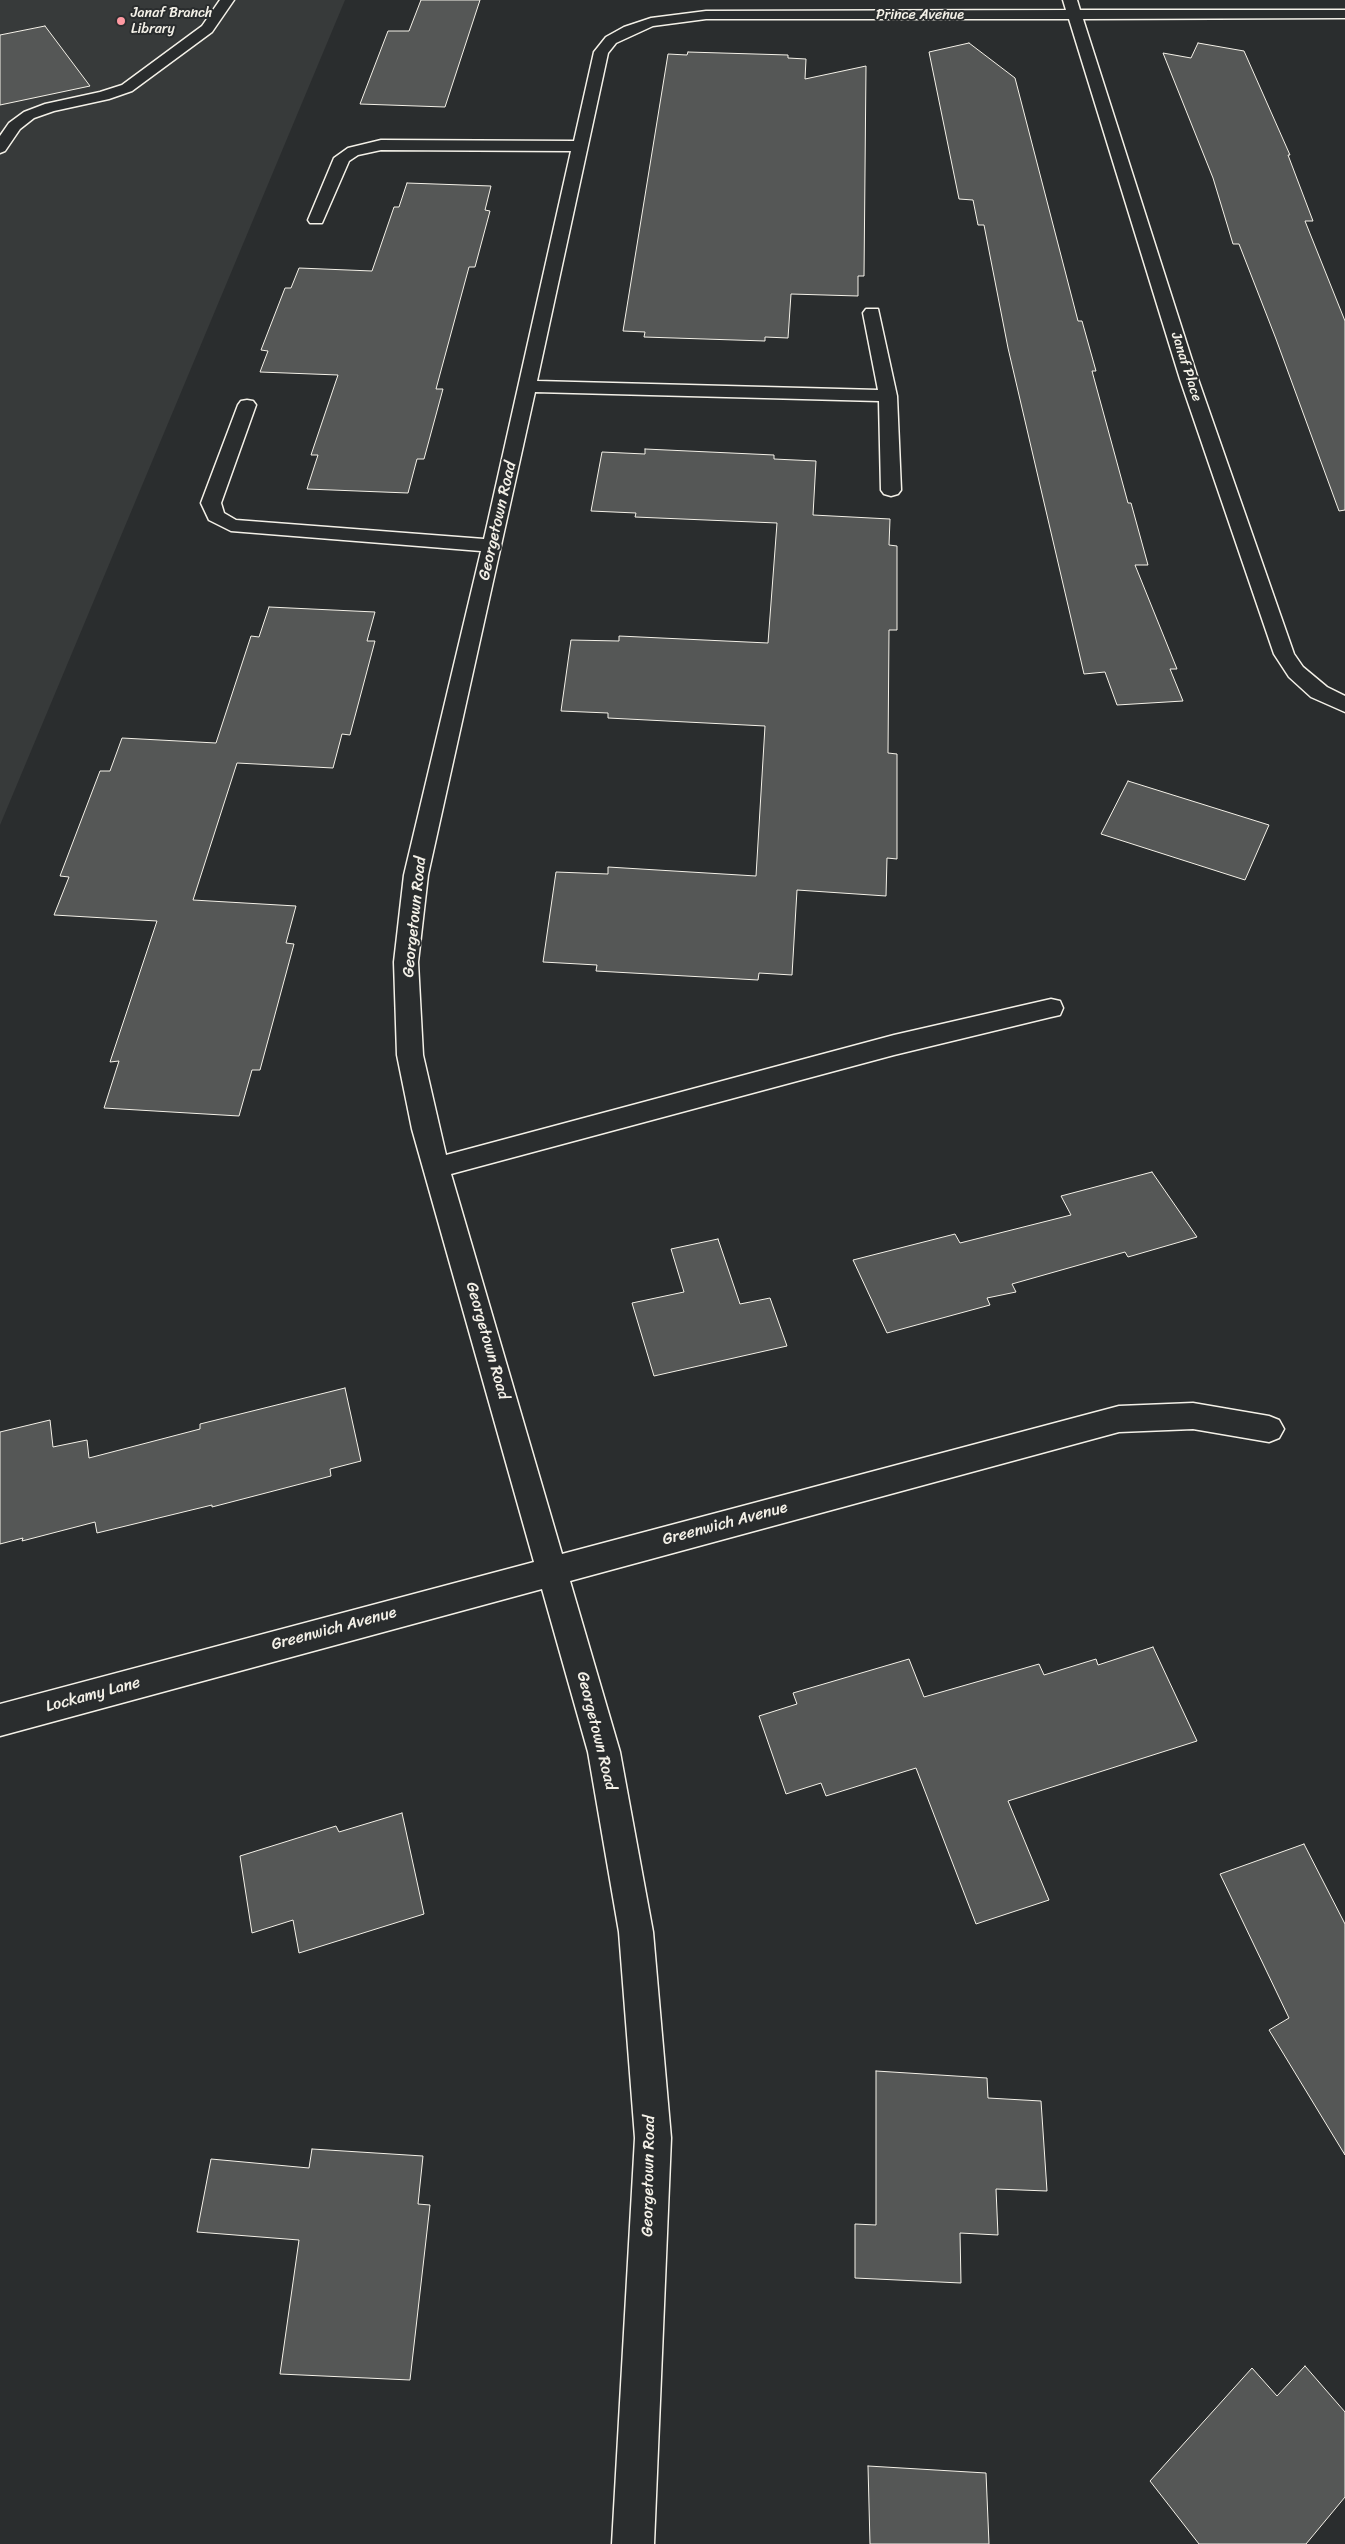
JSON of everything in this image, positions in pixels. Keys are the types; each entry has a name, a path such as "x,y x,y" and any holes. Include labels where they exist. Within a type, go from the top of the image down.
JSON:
{"street":[{"path":"0,148 14,126 29,115 50,107 104,96 127,88 207,29 227,0"},
{"name":"Prince Avenue","path":"580,146 601,52 611,40 629,30 651,22 706,16 1073,7 1345,14"},
{"name":"Janaf Place","path":"1073,7 1189,379 1284,654 1296,672 1319,692 1345,705"},
{"path":"316,220 342,158 353,151 382,145 580,146"},
{"name":"Georgetown Road","path":"580,146 528,386 416,875 406,962 410,1054 426,1130 606,1761 636,1932 652,2128 633,2544"},
{"path":"872,313 888,396 891,490"},
{"path":"528,386 888,396"},
{"path":"246,405 210,503 216,516 231,525 492,546"},
{"path":"436,1168 894,1045 1051,1008"},
{"name":"Greenwich Avenue","path":"187,1670 1119,1419 1193,1416 1269,1429"},
{"name":"Lockamy Lane","path":"0,1720 187,1670"}],"shaded area":[{"path":"0,0 345,0 0,825"}],"building":[{"path":"421,0 480,0 445,107 360,104 388,31 409,31"},
{"path":"45,26 90,86 0,105 0,35"},
{"path":"969,43 1015,78 1078,321 1082,321 1096,371 1092,371 1128,503 1131,503 1148,565 1135,565 1177,669 1170,669 1183,701 1117,705 1105,672 1084,674 1008,348 984,225 978,225 973,200 959,199 929,52"},
{"path":"1198,43 1244,51 1290,155 1288,155 1313,221 1305,221 1345,321 1345,510 1339,511 1239,244 1233,244 1213,178 1163,53 1191,58"},
{"path":"688,52 788,55 788,58 806,59 805,79 866,66 864,276 858,276 858,296 791,294 788,338 765,337 765,341 644,337 645,332 623,331 668,54 687,55"},
{"path":"407,183 491,186 485,210 490,211 475,267 469,267 436,389 443,389 424,459 417,459 408,493 307,489 318,455 311,455 338,375 260,372 268,351 261,350 285,288 291,288 299,268 372,271 394,207 399,207"},
{"path":"645,449 774,455 774,459 816,461 813,515 890,519 889,545 897,546 897,630 889,630 888,753 897,754 897,859 887,858 886,896 797,890 792,975 759,973 758,980 596,971 597,965 543,962 556,872 608,874 608,867 756,876 765,726 608,718 608,713 561,711 571,640 619,641 619,636 768,643 777,523 635,517 636,513 591,511 602,452 645,454"},
{"path":"269,607 375,612 367,641 375,641 350,735 342,734 333,768 237,763 193,900 296,906 286,943 294,944 260,1070 252,1070 239,1116 104,1108 119,1061 110,1062 157,921 54,915 69,877 60,876 100,771 110,771 122,738 216,743 251,636 259,637"},
{"path":"1128,781 1269,825 1245,880 1101,834"},
{"path":"1152,1172 1197,1237 1128,1257 1125,1252 1012,1284 1016,1292 987,1298 990,1305 887,1333 853,1260 955,1234 960,1243 1071,1215 1061,1196"},
{"path":"718,1239 740,1304 770,1298 787,1346 654,1376 632,1303 684,1292 671,1249"},
{"path":"345,1388 361,1461 330,1469 331,1476 212,1507 212,1505 97,1533 95,1522 22,1541 23,1538 0,1544 0,1432 50,1420 53,1447 87,1440 89,1458 200,1429 200,1424"},
{"path":"1153,1647 1197,1741 1008,1801 1049,1900 976,1924 916,1768 826,1796 821,1783 786,1794 759,1716 797,1704 793,1693 909,1659 924,1697 1039,1664 1044,1675 1096,1659 1098,1665"},
{"path":"402,1813 424,1914 299,1953 293,1920 252,1933 240,1856 336,1826 339,1832"},
{"path":"1304,1844 1345,1924 1345,2155 1269,2030 1289,2018 1220,1874"},
{"path":"876,2071 987,2078 988,2098 1041,2101 1047,2191 996,2189 998,2235 960,2233 961,2283 855,2278 855,2224 876,2225"},
{"path":"312,2149 423,2156 418,2204 430,2205 410,2380 280,2374 299,2240 197,2232 211,2159 309,2168"},
{"path":"1305,2366 1345,2412 1345,2497 1306,2544 1199,2544 1150,2481 1252,2368 1277,2396"},
{"path":"868,2466 986,2473 989,2544 870,2544"}],"place":[{"name":"Janaf Branch Library","path":"121,21"}]}
